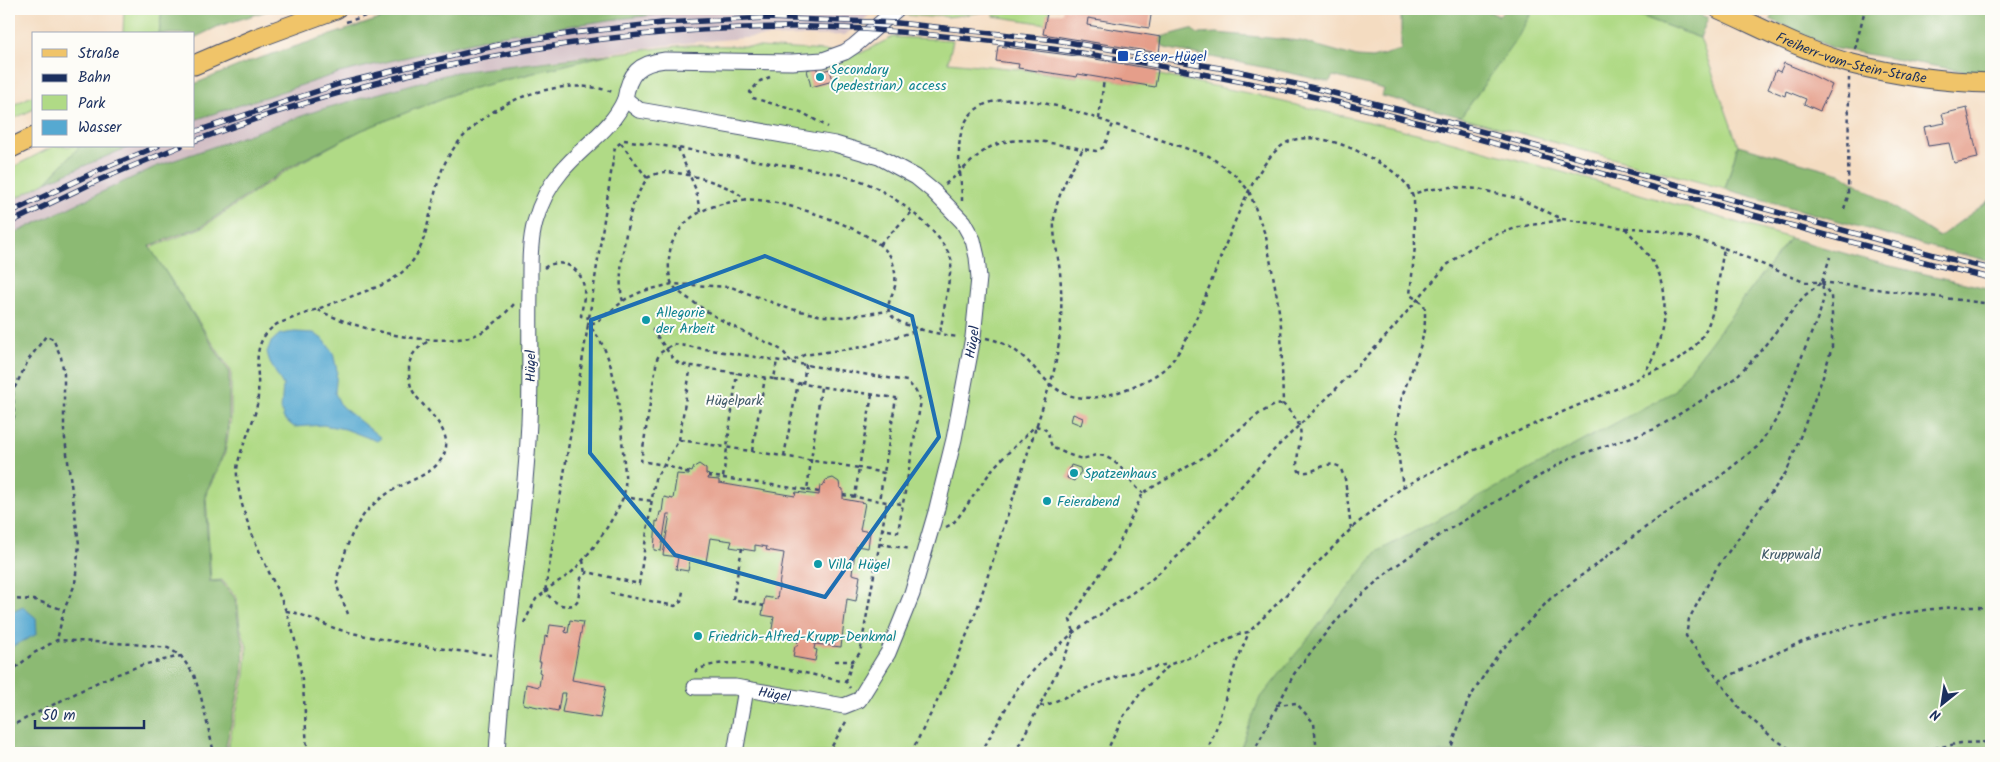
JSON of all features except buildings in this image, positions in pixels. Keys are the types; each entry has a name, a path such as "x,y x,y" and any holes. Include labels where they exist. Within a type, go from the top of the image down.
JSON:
{"main road":[{"path":"195,65 256,38 336,9"},
{"name":"Freiherr-vom-Stein-Straße","path":"1719,9 1798,45 1851,64 1902,74 1991,83"},
{"path":"9,149 32,138"}],"lane":[{"name":"Hügel","path":"497,753 505,656 521,531 527,466 530,373 530,255 534,223 544,196 561,172 612,121 620,110 628,85 636,71 653,61 792,62 823,60 845,52 854,46 897,9"},
{"name":"Hügel","path":"625,99 639,110 647,112 835,144 879,157 916,177 933,191 962,222 973,240 978,257 979,278 973,337 954,439 932,527 901,624 888,653 859,700 844,706 694,681"},
{"path":"735,753 746,689"}],"path":[{"path":"1055,14 1056,9"},
{"path":"1844,209 1848,196 1849,71 1865,9"},
{"path":"772,76 755,84 750,92 754,98 815,119 828,127 833,133 835,144"},
{"path":"1098,119 1104,78"},
{"path":"307,753 304,706 297,650 286,611 263,560 242,504 238,482 237,464 256,412 260,341 277,324 388,283 405,271 416,256 425,235 436,188 444,165 460,141 486,115 534,94 565,88 599,89 616,93 625,99"},
{"path":"962,222 960,142 964,124 974,111 988,103 1006,100 1034,101 1066,108 1209,156 1234,174 1249,191 1266,238 1277,297 1284,404 1300,425 1301,436 1297,460 1299,471 1308,473 1327,464 1340,467 1345,479 1351,530"},
{"path":"933,191 961,173 985,150 1001,143 1036,141 1096,151 1104,147 1113,124"},
{"path":"791,362 781,350 724,321 684,296 672,284 669,266 670,246 678,230 690,217 721,204 745,199 774,202 822,216 866,235 880,244 891,257 895,272 895,287 888,306 891,316 896,320 922,329 956,337 990,339 1011,348 1049,384 1066,395 1081,398 1091,397 1122,390 1138,384 1153,377 1171,363 1206,296 1249,191 1266,161 1273,152 1289,142 1299,138 1309,138 1345,146 1378,162 1397,175 1412,194 1415,246 1409,291 1410,295 1424,304 1425,330 1406,385 1397,427 1397,444 1403,487"},
{"path":"691,366 679,440 655,479 639,584 588,572 581,578 578,600 574,605 560,606 554,603 545,592 615,147 624,140 818,171 863,182 896,200 912,212 941,242 949,253 952,262 940,333"},
{"path":"621,143 647,178"},
{"path":"678,148 696,190 700,212"},
{"path":"911,753 948,682 972,621 1056,363 1062,312 1054,220 1067,179 1083,149"},
{"path":"623,301 620,293 620,280 629,221 636,197 647,178 665,172 690,176 730,189 745,199"},
{"path":"1412,194 1426,190 1478,188 1520,199 1562,220"},
{"path":"880,244 912,212"},
{"path":"981,753 1016,690 1042,662 1074,632 1151,580 1181,554 1274,450 1382,340 1447,265 1481,241 1519,227 1562,220 1590,222 1625,228 1646,228 1687,236 1724,248 1804,282 1822,282 1991,304"},
{"path":"1625,228 1649,256 1661,279 1664,293 1665,312 1662,333 1642,375"},
{"path":"1206,753 1215,732 1236,663 1249,632 1351,530 1403,487 1463,455 1618,388 1642,375 1682,358 1699,343 1710,322 1724,248"},
{"path":"1449,753 1468,701 1486,672 1499,653 1550,599 1650,524 1718,478 1757,447 1776,420 1820,312 1824,298 1822,282 1830,257"},
{"path":"318,310 358,325 401,336 430,340 470,337 500,319 549,265 565,264 579,273 584,289 581,316 589,318"},
{"path":"1796,753 1773,738 1741,710 1686,636 1689,619 1716,569 1786,471 1823,377 1832,347 1831,296 1822,282"},
{"path":"1253,753 1276,705 1294,674 1328,630 1358,598 1390,570 1441,534 1570,458 1656,429 1707,397 1735,378 1758,354 1804,296 1822,282"},
{"path":"588,325 598,321 623,301 642,291 672,284 732,287 787,308 833,317 889,311"},
{"path":"508,638 527,621 536,599 552,584 573,571 583,560 604,532 623,497 626,479 614,379 597,333 588,325"},
{"path":"652,329 674,360 680,364 896,398 878,500"},
{"path":"791,362 804,355 862,347 922,329"},
{"path":"9,435 14,416 13,391 29,359 46,336 53,340 61,358 64,374 64,431 79,544 75,584 64,610 57,640"},
{"path":"348,614 337,582 348,541 356,525 375,503 394,489 430,470 440,460 445,450 446,440 438,420 413,391 409,382 409,362 418,347 430,340"},
{"path":"689,473 664,465 641,461 657,359 665,348 673,344 683,344 907,381 921,401 898,532 883,529"},
{"path":"774,379 777,360"},
{"path":"803,384 806,364"},
{"path":"722,478 737,373"},
{"path":"752,451 765,378"},
{"path":"784,456 798,383"},
{"path":"807,490 821,387"},
{"path":"855,497 872,395"},
{"path":"1015,753 1066,654 1074,632 1070,620 1117,548 1143,493 1209,454 1260,413 1275,405 1284,404"},
{"path":"932,527 946,527 952,524 994,467 1035,426"},
{"path":"1035,426 1041,427 1048,432 1053,448 1079,458 1096,454 1111,460 1123,468 1137,489 1143,493"},
{"path":"679,440 884,473"},
{"path":"708,476 819,492"},
{"path":"843,495 902,504"},
{"path":"623,497 652,501"},
{"path":"846,682 852,661 860,653 887,502"},
{"path":"880,544 907,549"},
{"path":"742,548 733,599 764,606"},
{"path":"583,560 585,574"},
{"path":"610,593 675,606 681,602 683,591"},
{"path":"9,599 35,600 64,610"},
{"path":"1719,681 1805,641 1866,623 1927,609 1991,608"},
{"path":"286,611 297,613 333,628 388,640 505,656"},
{"path":"1040,706 1047,705 1136,670 1171,664 1202,653 1238,634 1249,632"},
{"path":"9,672 34,653 57,640 160,646 176,651 194,675 214,753"},
{"path":"9,727 102,680 142,665 181,656"},
{"path":"835,661 852,661"},
{"path":"694,681 697,671 714,664 739,662 846,682 859,700 828,753"},
{"path":"1106,753 1123,717 1142,691 1171,664"},
{"path":"1276,705 1296,703 1314,723 1318,753"},
{"path":"1910,753 1961,743 1991,742"}],"highlighted area":[{"path":"765,256 912,316 939,437 825,597 675,555 590,453 591,320"}],"shaded area":[{"path":"828,9 873,12 845,35 756,37 685,43 456,72 319,110 155,167 9,236 9,202 46,182 126,148 195,148 195,120 339,73 493,37 694,10"}],"green space":[{"path":"124,9 162,9 159,32 123,32"},
{"path":"162,9 273,9 219,26 195,38 195,32 159,32"},
{"path":"410,9 694,9 493,37 339,73 195,120 195,84 248,62"},
{"path":"828,9 1050,9 1047,24 993,16 993,11 947,17 938,15 930,17"},
{"path":"1401,9 1483,9 1499,16 1506,9 1533,9 1518,37 1461,117 1382,96 1384,89 1333,76 1329,82 1165,48 1160,43 1161,37 1191,29 1198,34 1217,33 1300,41 1357,57 1372,58 1401,50"},
{"path":"1534,9 1622,9 1700,38 1738,145 1725,189 1461,117 1517,37"},
{"path":"1622,9 1687,9 1708,18 1700,38"},
{"path":"1776,9 1991,9 1991,73 1974,73 1832,48 1770,19"},
{"name":"Hügelpark","path":"893,37 953,40 948,62 1077,77 1078,74 1152,86 1155,74 1262,96 1442,139 1790,238 1673,394 1243,753 229,753 228,746 245,675 247,647 240,626 237,598 222,580 211,581 206,495 225,453 231,418 231,371 150,248 203,227 292,167 362,130 458,92 609,54 687,45 742,46 861,53"},
{"path":"609,54 458,92 362,130 291,166 202,226 149,246 229,371 229,418 224,452 205,495 210,582 221,581 235,598 244,646 243,674 226,745 227,753 9,753 9,236 155,167 319,110 456,72"},
{"path":"32,96 32,110 9,121 9,107"},
{"path":"1738,145 1840,173 1939,237 1991,199 1991,261 1935,248 1725,189"},
{"path":"50,148 78,148 46,182 9,202 9,169"},
{"path":"78,148 126,148 46,182"},
{"name":"Kruppwald","path":"1790,238 1886,265 1991,289 1991,753 1239,753 1259,700 1377,552 1673,392"}],"water":[{"path":"295,332 314,333 325,341 333,353 337,370 335,393 341,406 381,438 377,441 345,429 323,425 294,427 284,419 281,410 283,385 270,363 267,352 271,342 280,334"},
{"path":"23,607 36,618 37,634 9,648 9,614"}],"railway":[{"path":"195,132 339,84 498,45 573,33 662,23 766,18 898,23 1056,40 1237,71 1314,88 1447,122 1991,269"},
{"path":"195,141 338,93 411,74 561,45 636,35 712,29 805,27 872,30 1033,46 1088,54 1310,96 1421,123 1932,264 1991,278"},
{"path":"9,213 95,172 153,148"},
{"path":"9,223 99,180 176,148"}],"place":[{"name":"Essen-Hügel","path":"1123,56"},
{"name":"Secondary (pedestrian) access","path":"820,77"},
{"name":"Allegorie der Arbeit","path":"646,320"},
{"name":"Spatzenhaus","path":"1074,473"},
{"name":"Feierabend","path":"1047,501"},
{"name":"Villa Hügel","path":"818,564"},
{"name":"Friedrich-Alfred-Krupp-Denkmal","path":"698,636"}]}
